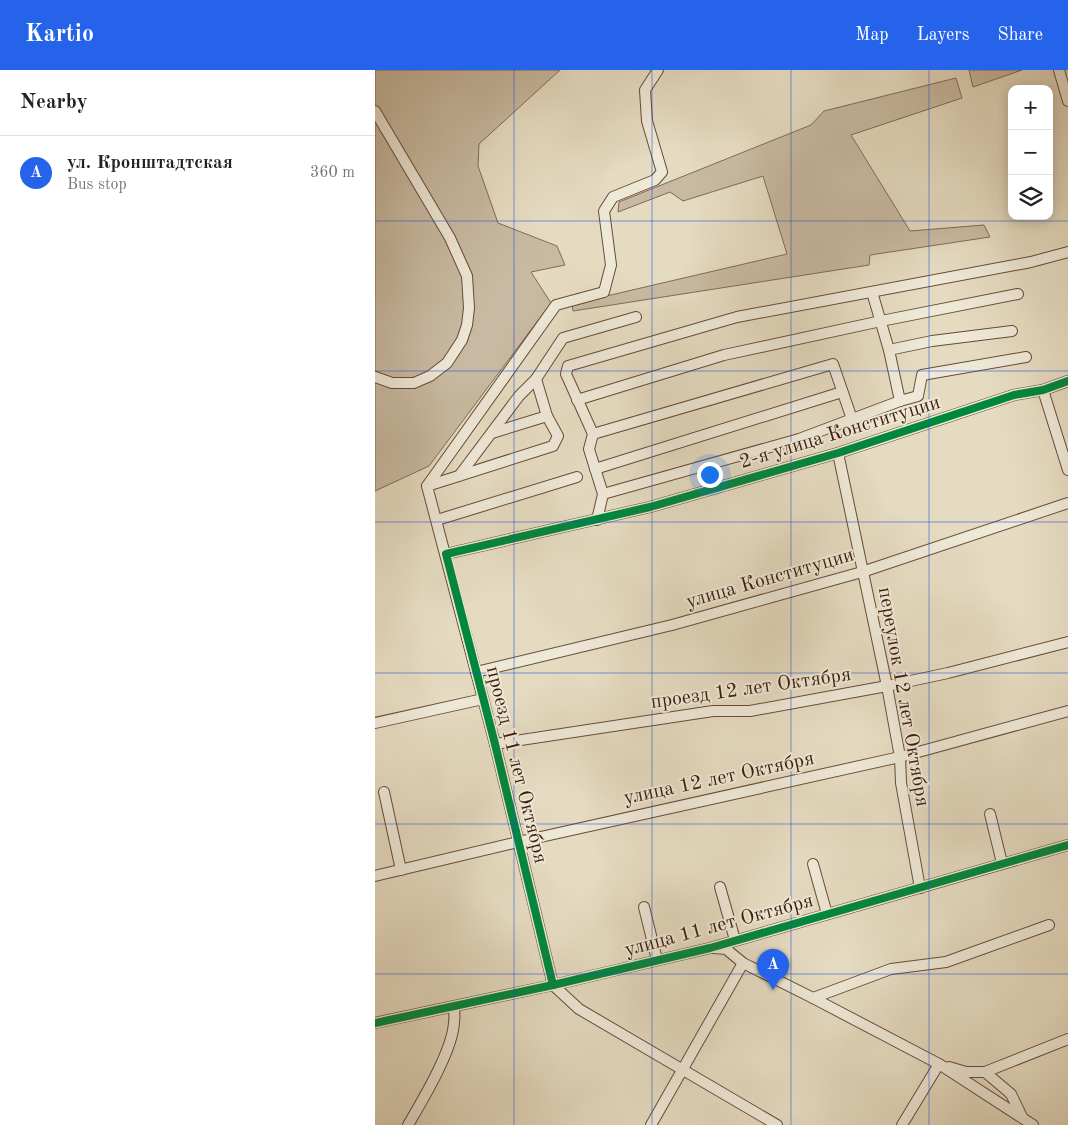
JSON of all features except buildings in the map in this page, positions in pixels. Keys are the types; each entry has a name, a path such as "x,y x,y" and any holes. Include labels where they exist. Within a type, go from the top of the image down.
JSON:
{"street":[{"path":"427,486 556,304 604,292 611,265 604,211 613,197 655,180 662,172 647,121 645,90 659,70"},
{"path":"1059,70 1068,101"},
{"path":"375,111 450,238 467,276 469,308 467,325 462,340 447,363 431,376 414,383 392,383 375,377"},
{"path":"597,520 603,494 589,449 593,434 565,374 569,366 737,317 1031,262 1068,252"},
{"path":"872,292 889,350 899,400"},
{"path":"577,400 724,355 1018,294"},
{"path":"459,476 519,396 537,379 563,338 636,317"},
{"path":"889,350 932,341 1012,331"},
{"path":"603,494 799,439 899,400 918,396 922,375 1025,357"},
{"path":"593,434 833,364 852,419"},
{"path":"427,486 553,446 558,436 547,416 537,379"},
{"name":"2-я улица Конституции","path":"446,554 650,508 838,453 1014,395 1043,390 1068,381"},
{"path":"1043,390 1068,470"},
{"path":"595,469 842,392"},
{"path":"491,433 547,416"},
{"name":"переулок 12 лет Октября","path":"838,453 887,686 900,757 901,783 920,888"},
{"path":"437,520 577,476"},
{"name":"проезд 11 лет Октября","path":"427,486 495,744 553,985"},
{"name":"улица Конституции","path":"476,672 672,625 862,572 1068,503"},
{"name":"проезд 12 лет Октября","path":"495,744 713,710 750,711 948,673 1068,642"},
{"path":"375,723 483,699"},
{"name":"улица 12 лет Октября","path":"375,876 518,842 900,757 1068,711"},
{"path":"384,792 401,870"},
{"path":"990,814 1002,864"},
{"name":"улица 11 лет Октября","path":"375,1023 553,985 710,948 1068,845"},
{"path":"813,864 827,914"},
{"path":"719,886 735,940"},
{"path":"644,907 657,960"},
{"path":"813,998 891,969 946,962 1049,925"},
{"path":"710,948 726,950 743,963 939,1064 1033,1125"},
{"path":"651,1125 743,963"},
{"path":"553,985 579,1009 777,1125"},
{"path":"408,1125 426,1095 449,1043 455,1024 454,1007"},
{"path":"939,1064 966,1072 985,1072 1068,1039"},
{"path":"902,1125 939,1064"},
{"path":"985,1072 1011,1094 1023,1119"}],"shaded area":[{"path":"375,70 560,70 479,144 478,166 498,223 557,246 565,265 531,272 551,303 429,466 375,491"},
{"path":"969,70 1022,70 973,87"},
{"path":"956,78 962,98 851,135 910,231 984,225 990,237 870,255 869,265 573,311 572,304 787,254 763,176 683,201 670,192 618,212 619,202 811,125 824,111"}],"cycle path":[{"path":"553,985 495,744 446,554 650,507 838,453 1014,395 1043,390 1068,381"},
{"path":"375,1023 553,985 710,948 1068,845"}],"place":[{"name":"ул. Кронштадтская","path":"773,990"}]}
